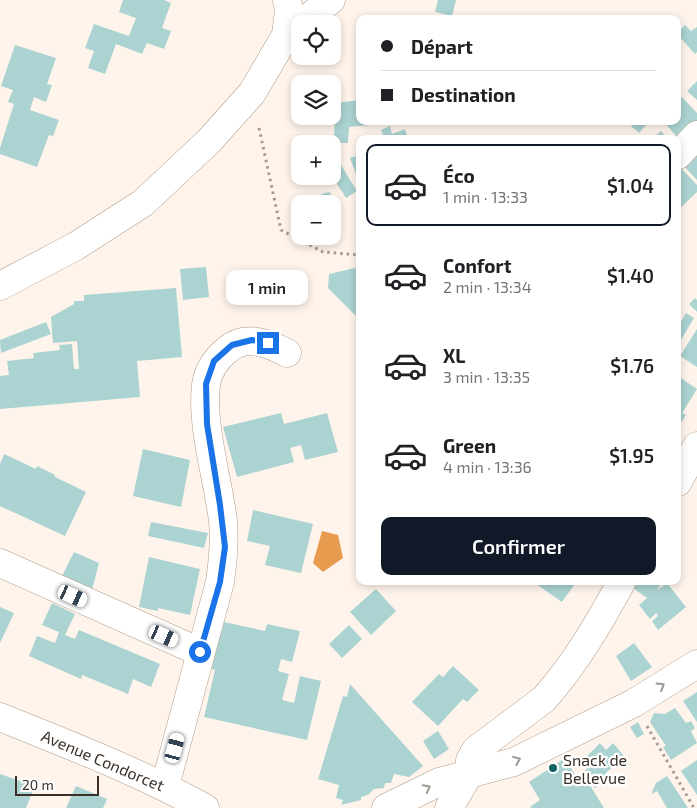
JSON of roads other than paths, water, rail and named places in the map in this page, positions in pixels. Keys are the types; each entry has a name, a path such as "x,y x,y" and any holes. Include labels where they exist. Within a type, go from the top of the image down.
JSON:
{"street":[{"path":"287,0 291,16"},
{"path":"311,15 331,0"},
{"path":"0,286 76,246 143,204 209,141 252,93 291,33"},
{"path":"681,151 697,134"},
{"path":"165,786 220,582 225,547 223,520 207,424 206,384 214,361 232,345 252,340 268,343 287,353"},
{"path":"681,476 697,446"},
{"path":"0,563 200,652"},
{"path":"449,808 470,772 470,760 476,750 544,699 553,690 592,636 620,585"},
{"path":"386,808 439,782 470,772 514,762 634,704 697,664"},
{"name":"Avenue Condorcet","path":"0,717 84,750 165,786 205,808"}],"place":[{"name":"Snack de Bellevue","path":"553,768"}]}
